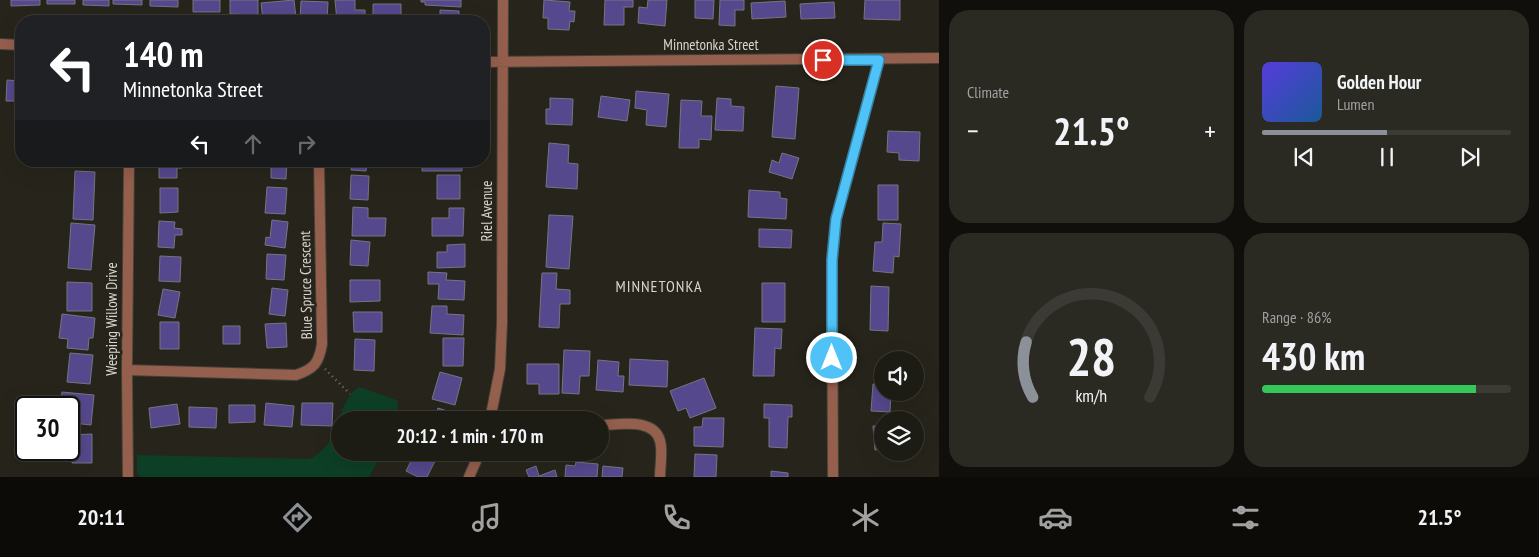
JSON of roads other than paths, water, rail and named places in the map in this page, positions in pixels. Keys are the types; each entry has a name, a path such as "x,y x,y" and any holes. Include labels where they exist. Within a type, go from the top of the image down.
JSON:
{"street":[{"name":"Riel Avenue","path":"492,411 500,369 502,323 503,0"},
{"path":"0,44 15,45"},
{"name":"Minnetonka Street","path":"490,62 939,58"},
{"path":"833,477 832,260 836,219 879,60"},
{"name":"Weeping Willow Drive","path":"128,477 129,167"},
{"name":"Blue Spruce Crescent","path":"127,370 296,375 310,370 318,363 322,344 319,167"},
{"path":"609,425 643,425 654,430 660,441 660,477"},
{"path":"469,477 476,461"}],"district":[{"name":"MINNETONKA","path":"659,286"}]}
